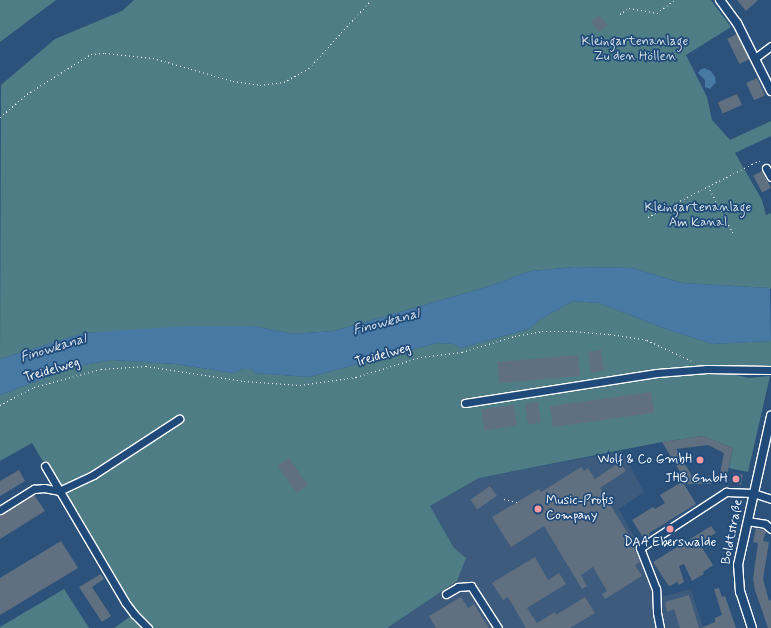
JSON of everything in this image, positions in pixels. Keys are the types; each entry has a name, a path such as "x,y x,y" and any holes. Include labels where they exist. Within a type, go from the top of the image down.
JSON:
{"main road":[{"path":"720,0 737,23 771,91"},
{"name":"Boldtstraße","path":"752,628 740,592 737,575 747,521 771,416"}],"street":[{"path":"755,58 771,46"},
{"path":"766,168 771,177"},
{"path":"465,403 657,373 707,368 771,370"},
{"path":"0,510 34,489 44,488 59,491 93,475 179,420"},
{"path":"45,466 134,614 148,628"},
{"path":"660,628 657,612 656,589 640,548 726,492 753,493 771,499"},
{"path":"747,521 765,524 771,529"},
{"path":"446,594 458,587 471,586 498,628"}],"path":[{"path":"0,117 27,94 91,54 106,53 153,58 233,81 260,85 284,82 309,68 371,0"},
{"path":"620,14 629,8 657,13 674,0"},
{"path":"648,217 759,161 766,168"},
{"path":"708,186 734,235"},
{"name":"Treidelweg","path":"0,405 34,387 101,369 146,366 244,381 300,385 356,377 421,357 462,352 515,336 542,331 587,332 647,340 693,362"},
{"path":"504,499 517,502"}],"shaded area":[{"path":"622,451 644,492 619,509 640,548 657,598 691,589 703,628 350,628 454,548 430,506 479,478"}],"green space":[{"path":"0,0 56,0 0,42"},
{"path":"134,0 711,0 731,27 686,55 707,97 712,120 730,140 771,121 771,136 735,153 762,200 766,215 771,213 771,290 770,288 682,283 632,268 574,267 531,271 487,287 334,331 292,334 254,326 84,333 0,359 1,85 55,39 122,11"},
{"path":"573,301 599,303 666,329 713,344 771,341 771,370 731,369 731,374 749,378 770,376 748,472 729,468 733,448 703,436 662,442 479,478 430,506 454,548 466,558 457,581 387,628 114,628 134,614 32,443 0,461 0,395 77,366 112,360 176,364 233,373 242,369 251,369 255,373 309,377 437,343 454,344 461,348 529,329 539,320"},
{"path":"64,589 89,628 0,628 0,627"}],"water":[{"path":"704,68 711,71 715,77 716,82 710,89 705,87 705,80 698,73"},
{"name":"Finowkanal","path":"574,267 632,268 682,283 770,288 771,341 713,344 666,329 599,303 573,301 539,320 529,329 461,348 454,344 437,343 309,377 255,373 251,369 242,369 233,373 176,364 112,360 77,366 0,395 0,359 84,333 188,326 254,326 292,334 334,331 487,287 531,271"}],"building":[{"path":"737,0 758,0 746,11"},
{"path":"599,15 608,25 600,32 591,22"},
{"path":"737,34 749,59 739,64 727,39"},
{"path":"757,78 765,95 754,100 746,83"},
{"path":"737,94 742,105 723,114 718,103"},
{"path":"762,171 771,188 762,192 753,176"},
{"path":"601,350 604,371 591,373 588,352"},
{"path":"578,355 580,376 499,383 497,362"},
{"path":"651,392 654,413 553,427 550,406"},
{"path":"538,402 541,423 528,425 525,404"},
{"path":"514,405 517,426 484,430 481,410"},
{"path":"703,436 733,448 727,475 720,473 724,453 708,445 676,449 692,476 714,477 712,484 684,484 696,504 649,533 650,535 644,539 632,520 653,507 655,509 665,503 660,495 685,480 662,442"},
{"path":"289,458 308,485 296,493 278,466"},
{"path":"620,462 626,471 600,488 633,542 632,543 640,562 635,565 642,576 605,599 602,594 607,591 593,567 581,575 587,586 582,589 544,526 511,547 492,517 539,489 541,492 581,467 584,471 588,468 595,479"},
{"path":"19,470 25,481 0,496 0,481"},
{"name":"JHB GmbH","path":"733,473 743,475 741,485 731,483"},
{"path":"490,486 497,496 477,510 470,500"},
{"path":"34,495 45,511 0,539 0,515"},
{"path":"711,526 716,533 699,543 713,565 703,572 704,574 692,581 684,564 679,566 684,582 679,585 677,582 670,586 668,585 653,562"},
{"path":"756,528 766,531 763,541 769,542 763,579 769,601 771,600 771,628 768,628 755,590 753,579 758,543 753,542"},
{"path":"61,541 78,568 0,615 0,578"},
{"path":"535,557 548,580 559,573 566,584 527,608 537,623 555,612 556,615 585,597 595,613 570,628 526,628 508,597 503,600 492,583"},
{"path":"101,574 104,579 92,587 111,616 102,622 79,587"},
{"path":"719,588 722,597 725,596 736,628 701,628 715,622 715,618 722,615 714,589"},
{"path":"689,595 699,628 680,628 674,609 667,612 665,602"},
{"path":"461,597 468,608 474,604 489,628 436,628 429,616"}],"place":[{"name":"Wolf & Co GmbH","path":"700,460"},
{"name":"JHB GmbH","path":"736,479"},
{"name":"Music-Profis Company","path":"538,509"},
{"name":"DAA Eberswalde","path":"670,529"}],"park label":[{"name":"Kleingartenanlage Zu den Höllen","path":"635,50"},
{"name":"Kleingartenanlage Am Kanal","path":"698,216"}]}
